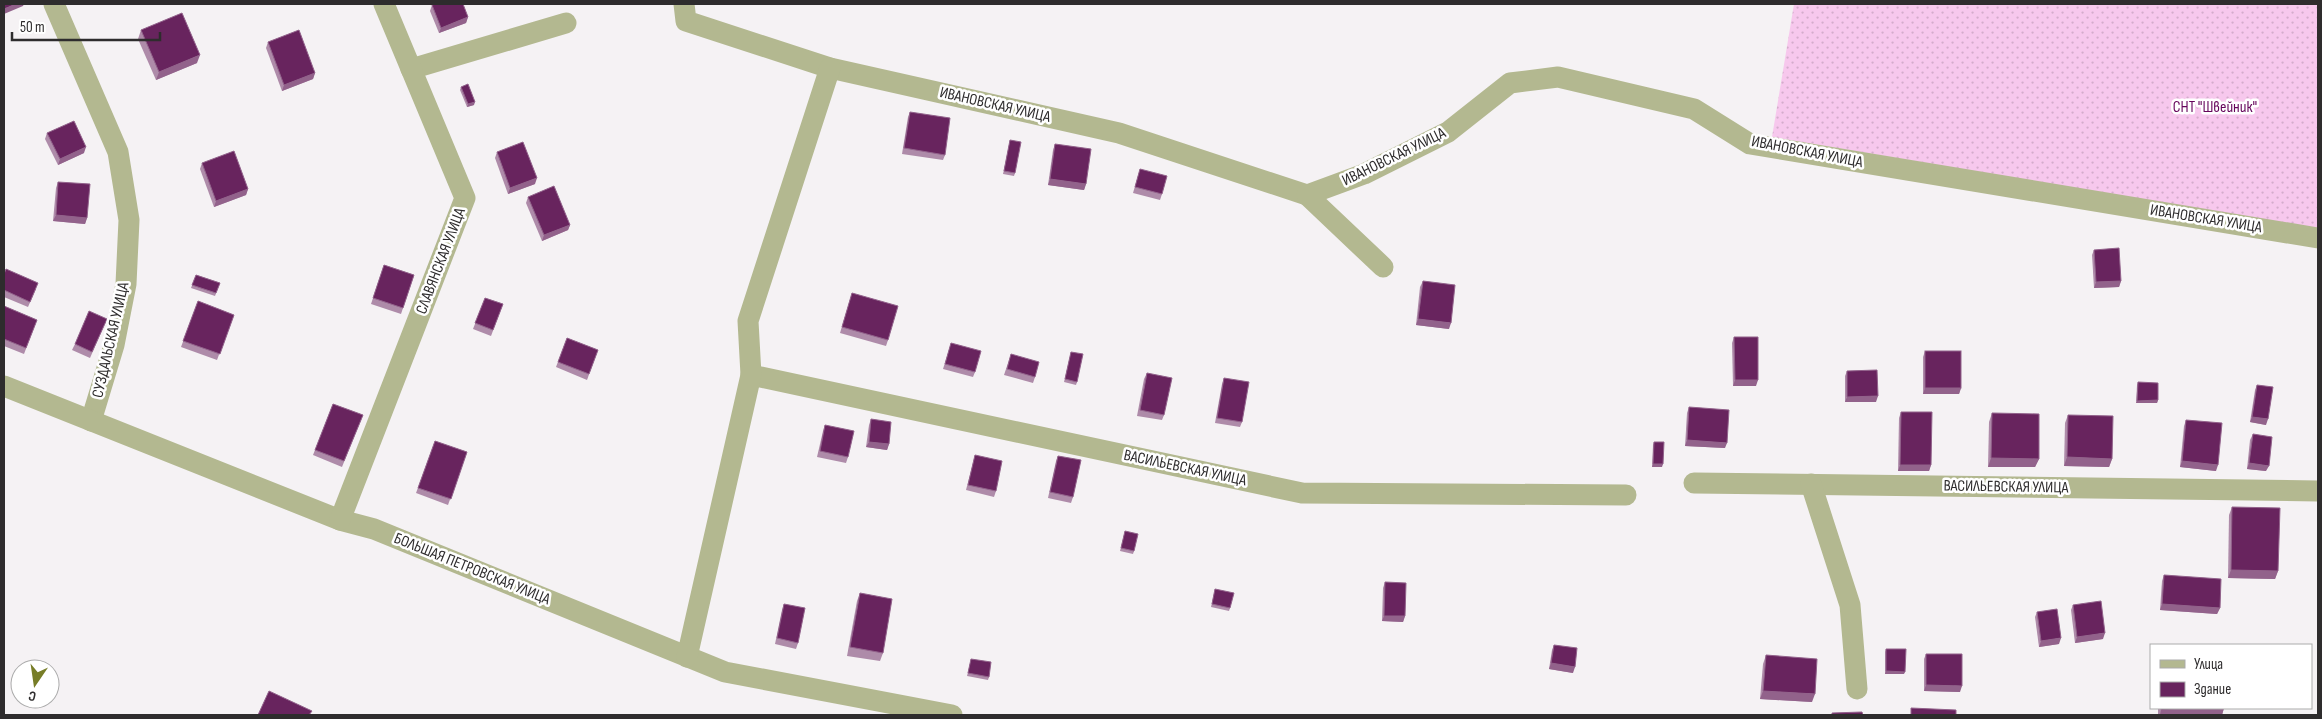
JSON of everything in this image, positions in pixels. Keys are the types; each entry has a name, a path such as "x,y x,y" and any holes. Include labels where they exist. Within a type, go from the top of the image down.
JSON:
{"street":[{"name":"СУЗДАЛЬСКАЯ УЛИЦА","path":"54,4 118,152 129,220 126,284 114,345 91,421"},
{"name":"СЛАВЯНСКАЯ УЛИЦА","path":"340,520 465,198 384,4"},
{"name":"ИВАНОВСКАЯ УЛИЦА","path":"684,4 686,21 830,68 1118,133 1307,196 1364,174 1448,132 1510,83 1558,77 1694,109 1750,144 2318,238"},
{"path":"411,69 566,22"},
{"path":"687,657 751,375 748,322 830,68"},
{"path":"1307,196 1383,267"},
{"name":"ВАСИЛЬЕВСКАЯ УЛИЦА","path":"751,375 1302,493 1626,495"},
{"name":"БОЛЬШАЯ ПЕТРОВСКАЯ УЛИЦА","path":"4,386 340,520 374,529 725,672 952,715"},
{"name":"ВАСИЛЬЕВСКАЯ УЛИЦА","path":"1694,483 2318,491"},
{"path":"1811,484 1850,605 1857,689"}],"green space":[{"name":"СНТ \"Швейник\"","path":"1794,4 2318,4 2318,229 1772,137"}],"building":[{"path":"4,4 16,4 4,9"},
{"path":"463,4 468,17 441,28 432,5"},
{"path":"182,13 200,55 159,72 141,30"},
{"path":"299,30 315,73 284,85 268,42"},
{"path":"468,84 475,102 468,104 461,87"},
{"path":"910,112 950,118 945,155 904,148"},
{"path":"74,121 86,147 60,159 47,133"},
{"path":"1010,140 1021,142 1015,173 1004,171"},
{"path":"523,142 537,178 510,188 497,152"},
{"path":"1055,144 1091,149 1086,184 1050,179"},
{"path":"234,151 248,189 216,201 202,163"},
{"path":"1140,169 1167,176 1162,194 1135,187"},
{"path":"58,182 90,184 87,218 56,215"},
{"path":"554,186 570,225 544,235 528,197"},
{"path":"2119,248 2121,281 2096,282 2094,250"},
{"path":"384,265 414,275 403,308 373,298"},
{"path":"6,269 38,283 30,302 4,290 4,274"},
{"path":"196,275 220,283 216,293 192,285"},
{"path":"1423,281 1455,285 1451,323 1418,319"},
{"path":"852,293 898,306 888,340 842,327"},
{"path":"485,298 503,304 493,330 475,323"},
{"path":"198,301 234,315 220,354 183,341"},
{"path":"4,306 37,320 26,348 4,339"},
{"path":"89,311 107,319 92,352 75,344"},
{"path":"1734,337 1758,337 1758,380 1735,380"},
{"path":"567,338 598,350 589,374 558,362"},
{"path":"951,343 981,351 975,372 945,364"},
{"path":"1925,351 1961,351 1961,388 1925,388"},
{"path":"1071,352 1083,354 1077,382 1065,379"},
{"path":"1011,354 1039,362 1035,377 1007,369"},
{"path":"1877,370 1878,396 1847,397 1847,371"},
{"path":"1147,373 1172,378 1164,415 1140,410"},
{"path":"1224,378 1249,382 1242,422 1217,418"},
{"path":"2138,382 2158,383 2158,400 2137,401"},
{"path":"2257,385 2273,387 2268,419 2252,417"},
{"path":"333,404 363,415 344,461 315,450"},
{"path":"1689,407 1729,410 1727,443 1687,440"},
{"path":"1901,412 1932,412 1931,465 1900,465"},
{"path":"1992,413 2039,414 2039,459 1991,458"},
{"path":"2068,415 2113,416 2112,459 2067,457"},
{"path":"871,419 891,422 889,444 869,442"},
{"path":"2186,420 2222,423 2218,465 2182,461"},
{"path":"825,425 854,431 848,457 820,451"},
{"path":"2253,434 2272,437 2269,466 2249,463"},
{"path":"435,441 467,452 451,499 418,488"},
{"path":"1654,442 1664,442 1663,464 1653,464"},
{"path":"975,455 1002,461 996,491 968,485"},
{"path":"1058,456 1081,460 1073,497 1050,492"},
{"path":"2232,507 2280,508 2278,571 2231,570"},
{"path":"1125,531 1138,534 1134,551 1121,548"},
{"path":"2164,575 2221,579 2220,608 2162,604"},
{"path":"1385,582 1406,583 1405,616 1384,616"},
{"path":"1215,589 1234,593 1230,608 1212,604"},
{"path":"860,593 892,599 883,653 850,647"},
{"path":"2101,601 2105,633 2077,637 2073,605"},
{"path":"784,604 805,608 798,643 777,638"},
{"path":"2057,609 2061,638 2041,641 2037,612"},
{"path":"1554,645 1577,648 1575,667 1551,663"},
{"path":"1886,649 1906,649 1905,672 1886,671"},
{"path":"1926,654 1962,654 1962,686 1926,685"},
{"path":"1766,655 1817,659 1815,694 1763,691"},
{"path":"971,659 991,662 989,677 968,673"},
{"path":"269,691 312,711 309,715 258,715"},
{"path":"1911,708 1956,710 1956,715 1911,715"},
{"path":"2161,709 2192,709 2161,710"},
{"path":"1862,712 1863,715 1832,715 1832,713"}]}
